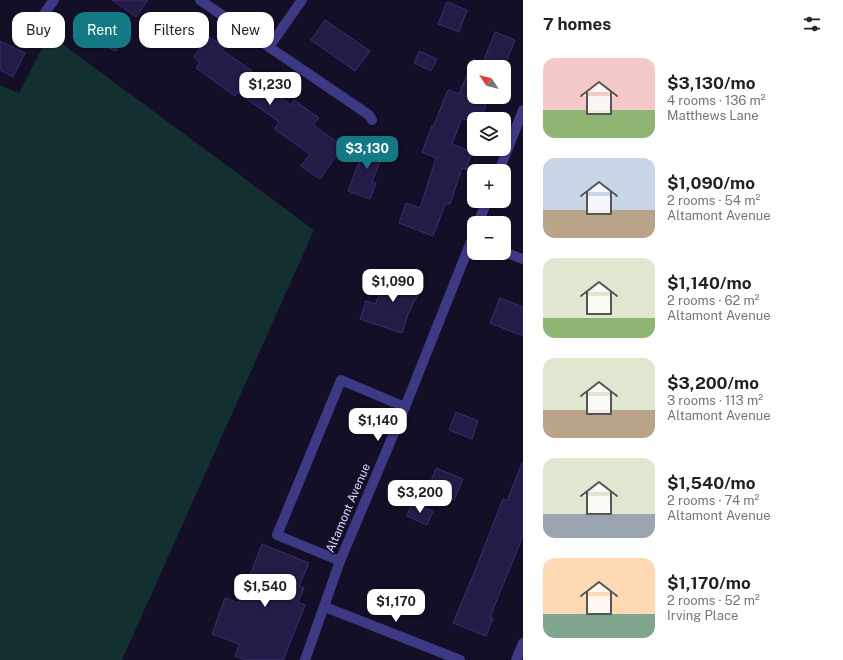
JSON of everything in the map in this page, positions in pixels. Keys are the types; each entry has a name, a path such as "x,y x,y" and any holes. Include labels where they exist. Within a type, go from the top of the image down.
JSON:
{"street":[{"path":"45,12 54,0"},
{"path":"200,0 218,12"},
{"path":"274,40 302,0"},
{"path":"270,48 369,115 372,120"},
{"path":"502,164 523,110"},
{"name":"Altamont Avenue","path":"305,660 340,561 467,252"},
{"path":"511,255 523,259"},
{"path":"340,561 277,535 341,380 404,407"},
{"path":"325,607 460,660"},
{"path":"516,660 523,643"}],"green space":[{"path":"65,46 314,230 122,660 0,660 0,85 19,93 42,48 65,48"}],"building":[{"path":"112,0 148,0 136,17"},
{"path":"447,2 467,10 459,32 438,24"},
{"path":"325,20 370,51 355,71 311,40"},
{"path":"495,32 515,40 507,60 484,60"},
{"path":"209,37 217,42 217,48 224,48 222,50 252,71 249,76 291,105 294,100 319,118 313,125 343,146 320,179 301,166 310,154 274,129 279,122 237,92 235,96 196,68 200,62 194,57 200,48 209,48"},
{"path":"0,41 25,53 13,77 0,70"},
{"path":"109,48 117,48 116,51"},
{"path":"419,51 437,59 431,71 414,63"},
{"path":"467,75 467,104 486,105 483,112 467,112 467,120 462,118 452,144 467,150 467,156 471,156 466,169 462,168 450,204 446,203 433,236 399,223 406,203 420,208 436,158 422,152 448,90 459,94"},
{"path":"368,139 386,146 372,182 376,183 370,199 348,191"},
{"path":"391,270 423,284 408,314 402,333 360,319 366,301 375,304"},
{"path":"500,298 523,307 523,336 490,323"},
{"path":"456,412 478,421 472,439 449,430"},
{"path":"522,463 523,536 490,617 493,618 486,636 453,623 503,499 507,501"},
{"path":"436,468 463,479 454,500 428,490"},
{"path":"412,503 433,511 427,525 407,516"},
{"path":"262,544 309,563 299,586 304,588 298,602 305,605 283,660 246,660 235,656 239,644 212,634 225,598 239,603"}]}
